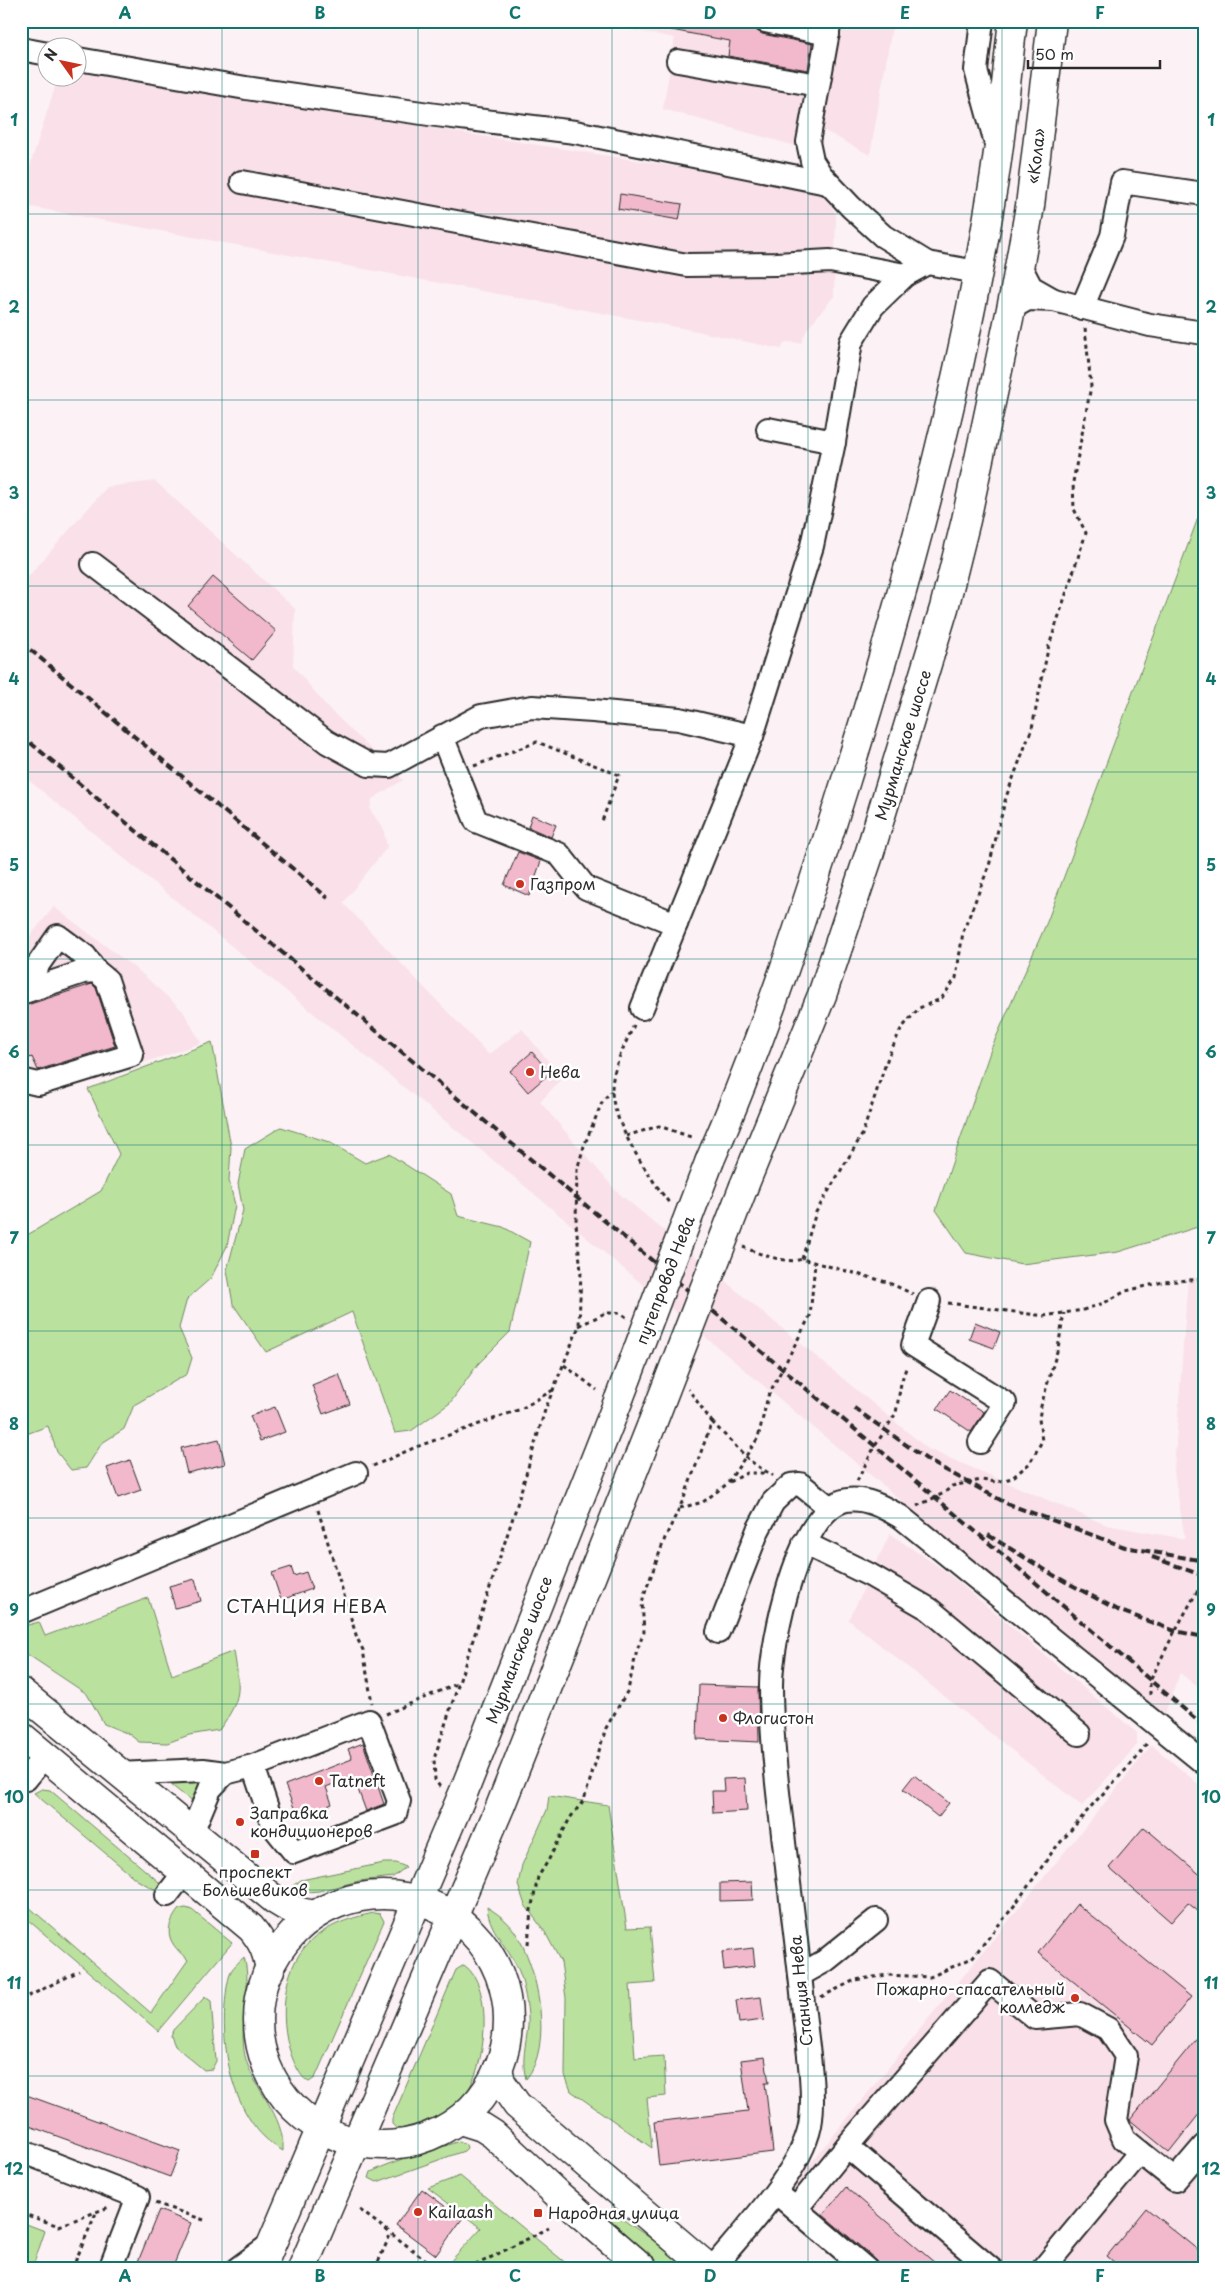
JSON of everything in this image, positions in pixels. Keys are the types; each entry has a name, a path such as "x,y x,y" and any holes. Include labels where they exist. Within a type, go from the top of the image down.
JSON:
{"main road":[{"path":"978,272 993,191 1013,21"},
{"name":"«Кола»","path":"1015,288 1030,206 1052,21"},
{"name":"путепровод Нева","path":"608,1395 732,1110 785,966 865,718 925,508 978,272"},
{"name":"Мурманское шоссе","path":"453,1916 507,1788 652,1424 744,1186 822,995 869,855 944,608 966,520 1015,288"},
{"name":"Мурманское шоссе","path":"417,1899 464,1791 608,1395"},
{"path":"21,1692 119,1774 287,1908 315,1915"},
{"path":"21,1736 251,1928 262,1940 268,1954 270,1970"},
{"path":"377,1895 417,1899 436,1906 453,1916 475,1936 494,1960 504,1985 507,2010 504,2043 498,2068 487,2089 460,2120 435,2135 413,2142 390,2146 355,2142 320,2128 289,2102 268,2068 261,2042 259,2009 263,1989 281,1949 296,1930 315,1915 337,1904 377,1895"},
{"path":"261,2269 417,1899"},
{"path":"304,2266 355,2142 453,1916"},
{"path":"498,2068 501,2082 517,2105 711,2269"},
{"path":"460,2120 482,2127 493,2134 554,2192 644,2269"}],"street":[{"path":"765,21 829,28 808,142 812,161 828,183 850,207 883,236 927,263 978,272"},
{"path":"982,21 976,70 998,149"},
{"path":"21,49 38,52"},
{"path":"88,61 246,88 436,115 575,132 828,183"},
{"path":"678,61 818,85"},
{"path":"242,182 687,264 776,264 830,261 905,275"},
{"path":"1082,308 1112,236 1122,182 1204,194"},
{"path":"642,1008 752,736 812,546 834,442 851,342 872,306 905,275 927,263"},
{"path":"1015,288 1031,287 1054,300 1150,325 1204,333"},
{"path":"1015,288 1028,299 1054,300"},
{"path":"768,429 834,442"},
{"path":"93,564 327,742 369,765 389,766 481,716 532,707 679,719 752,736"},
{"path":"442,736 476,821 559,854 586,888 676,924"},
{"path":"21,989 58,936 85,956 96,971 107,980 132,1056 38,1084 21,1080"},
{"path":"21,993 83,972 96,971"},
{"path":"929,1301 914,1345 1005,1403 980,1442"},
{"path":"21,1612 356,1473"},
{"path":"718,1632 758,1530 773,1502 791,1485 800,1484 838,1504 878,1504 901,1517 1204,1763"},
{"name":"Станция Нева","path":"711,2269 775,2192 805,2146 811,2119 812,2095 800,1975 772,1738 771,1681 780,1624 792,1576 804,1543 815,1523 838,1504"},
{"path":"804,1543 870,1575 929,1609 1079,1734"},
{"path":"119,1774 203,1770 225,1773 253,1766 369,1721 399,1801 395,1814 294,1852 273,1826 253,1766"},
{"path":"26,1779 45,1755"},
{"path":"192,1832 210,1789 225,1773"},
{"path":"167,1895 184,1873"},
{"path":"800,1975 840,1950 876,1920"},
{"path":"796,2209 990,1981 1035,2018 1080,2014 1108,2029 1126,2056 1116,2120 1124,2139 1175,2180 1204,2146"},
{"path":"848,2146 991,2269"},
{"path":"21,2151 138,2197 110,2269"},
{"path":"1043,2269 1140,2152"},
{"path":"775,2192 866,2269"},
{"path":"237,2269 272,2243"}],"path":[{"path":"802,1259 816,1212 862,1135 888,1057 901,1029 919,1008 941,999 956,978 963,932 989,866 1006,797 1032,728 1048,649 1086,533 1074,509 1073,491 1081,434 1091,386 1082,308"},
{"path":"474,766 537,742 619,776 602,821"},
{"path":"440,1787 435,1780 434,1759 545,1410 579,1326 581,1271 576,1224 577,1170 584,1146 603,1100 612,1091"},
{"path":"626,1136 658,1126 694,1138"},
{"path":"728,1484 758,1438 768,1396 810,1316 815,1263"},
{"path":"887,1282 929,1301 1044,1316 1083,1310 1104,1303 1126,1291 1163,1282 1204,1279"},
{"path":"579,1326 605,1313 621,1313 634,1324"},
{"path":"838,1504 896,1413 901,1383 914,1345"},
{"path":"564,1365 608,1395"},
{"path":"685,1385 712,1422 746,1456 768,1473 791,1485"},
{"path":"356,1473 416,1447 521,1409 554,1390"},
{"path":"528,1944 531,1910 538,1877 570,1818 584,1800 606,1728 628,1690 637,1650 644,1632 642,1602 665,1538 680,1508 712,1422"},
{"path":"680,1508 703,1502 738,1476 747,1473 768,1473"},
{"path":"312,1492 363,1650 372,1702 369,1721"},
{"path":"803,2008 856,1980 887,1975 930,1977 972,1958 1053,1851 1095,1802 1135,1760 1151,1739 1154,1721 1150,1681 1175,1630 1204,1579"},
{"path":"369,1721 459,1682"},
{"path":"21,2000 80,1972"},
{"path":"21,2213 59,2226 138,2197 204,2220"},
{"path":"360,2210 438,2269"},
{"path":"72,2269 96,2213"},
{"path":"468,2269 549,2228"},
{"path":"375,2269 391,2233"}],"shaded area":[{"path":"586,21 893,21 870,155 801,118 796,146 663,109 675,38"},
{"path":"88,75 717,173 819,191 836,214 834,296 807,329 801,343 785,342 781,349 687,329 21,205 21,194 55,88 88,88"},
{"path":"155,481 295,609 293,666 329,709 403,780 372,799 370,810 383,828 387,847 343,903 489,1055 522,1029 562,1078 540,1102 616,1191 928,1449 1106,1525 1185,1539 1174,1471 1188,1279 1204,1276 1204,1692 1180,1673 1165,1713 1086,1655 526,1187 21,774 21,585 107,487"},
{"path":"54,907 140,972 183,1011 201,1043 152,1060 21,1097 21,947"},
{"path":"890,1534 945,1571 1137,1733 1137,1745 1082,1806 849,1620"},
{"name":"Пожарно-спасательный колледж","path":"1152,1745 1204,1789 1204,2269 849,2269 775,2207"}],"green space":[{"path":"1204,502 1204,1225 1118,1252 1022,1264 966,1253 936,1210 991,1049 1047,922"},
{"path":"212,1042 231,1147 229,1181 235,1205 227,1246 211,1278 187,1299 179,1328 192,1358 187,1374 134,1405 124,1429 102,1443 86,1468 71,1470 57,1452 48,1426 21,1436 21,1236 29,1234 101,1191 119,1154 88,1089"},
{"path":"281,1127 329,1142 365,1163 389,1154 451,1194 458,1216 503,1227 530,1242 510,1332 478,1364 450,1403 411,1431 395,1433 352,1312 266,1352 233,1304 227,1270 243,1210 238,1184 245,1149"},
{"path":"148,1598 172,1675 234,1651 238,1675 238,1693 227,1719 219,1730 189,1735 167,1743 139,1742 129,1734 104,1724 87,1694 21,1650 24,1626 39,1622 45,1636"},
{"path":"201,1779 202,1783 194,1798 190,1800 170,1784"},
{"path":"42,1789 50,1790 159,1882 161,1887 158,1891 137,1880 34,1793"},
{"path":"549,1796 608,1805 627,1928 650,1927 655,1983 630,1985 635,2058 664,2056 666,2096 647,2098 652,2148 571,2091 565,2075 566,1998 561,1962 545,1932 525,1905 518,1885 522,1865 547,1810"},
{"path":"384,1863 396,1863 406,1867 393,1877 359,1881 319,1891 307,1892 291,1887 301,1880"},
{"path":"21,1900 151,2013 188,1960 176,1949 170,1937 170,1924 179,1909 186,1908 192,1910 232,1943 158,2031 21,1914"},
{"path":"487,1907 509,1924 515,1932 523,1947 536,1985 540,2006 541,2027 539,2047 535,2065 526,2079 524,2059 528,2021 522,1980 514,1961 492,1926"},
{"path":"374,1913 380,1914 384,1921 315,2078 309,2082 303,2078 297,2068 287,2040 284,2007 290,1975 296,1960 304,1948 319,1934 336,1924"},
{"path":"244,1957 247,1981 243,2031 245,2056 249,2068 279,2125 283,2151 267,2139 253,2124 242,2107 229,2066 224,2025 227,1988 231,1971"},
{"path":"464,1965 474,1976 480,1990 483,2008 482,2048 472,2082 459,2101 444,2112 402,2129 396,2128 392,2124 392,2119 456,1970"},
{"path":"205,1997 211,2001 216,2061 212,2069 204,2070 175,2046 171,2036 173,2030"},
{"path":"459,2141 466,2144 467,2148 464,2151 377,2182 369,2178 371,2172 382,2167"},
{"path":"460,2176 573,2269 453,2269 448,2264 481,2228 428,2188"},
{"path":"613,2213 674,2254 692,2269 660,2269 607,2219"},
{"path":"21,2222 45,2231 32,2269 21,2269"}],"building":[{"path":"662,21 715,21 755,29 762,34 812,44 808,70 728,56 730,41 661,28"},
{"path":"620,194 682,204 679,220 618,209"},
{"path":"213,577 276,631 252,660 188,606"},
{"path":"532,815 556,825 551,837 528,827"},
{"path":"518,852 541,861 529,896 504,885"},
{"path":"92,984 96,988 115,1046 38,1070 32,1057 21,1061 21,1007"},
{"name":"Нева","path":"532,1052 550,1073 528,1092 510,1071"},
{"path":"975,1322 1000,1332 994,1348 969,1339"},
{"path":"339,1374 350,1404 323,1414 312,1385"},
{"path":"950,1390 984,1412 971,1432 937,1409"},
{"path":"275,1407 285,1432 260,1441 250,1416"},
{"path":"219,1439 225,1464 187,1473 181,1448"},
{"path":"130,1460 141,1490 118,1498 107,1468"},
{"path":"291,1567 294,1576 306,1572 312,1589 281,1600 272,1573"},
{"path":"195,1579 201,1601 175,1608 169,1586"},
{"path":"699,1685 758,1687 759,1742 697,1739"},
{"name":"Tatneft","path":"363,1743 384,1804 366,1811 353,1776 326,1787 332,1804 298,1818 285,1785 352,1759 348,1749"},
{"path":"914,1775 949,1803 938,1817 903,1789"},
{"path":"745,1778 747,1811 713,1813 712,1791 724,1791 723,1779"},
{"path":"1144,1827 1204,1878 1204,1916 1188,1903 1171,1922 1109,1868"},
{"path":"752,1882 753,1900 720,1901 720,1883"},
{"path":"1077,1904 1191,1997 1152,2045 1038,1953"},
{"path":"753,1948 755,1966 724,1970 722,1952"},
{"path":"761,1997 764,2020 739,2023 736,2000"},
{"path":"1204,2029 1204,2108 1169,2152 1130,2120"},
{"path":"765,2057 769,2083 765,2083 773,2152 659,2166 654,2122 748,2111 741,2060"},
{"path":"21,2093 180,2151 170,2177 21,2123"},
{"path":"846,2187 942,2269 879,2269 875,2259 823,2215"},
{"path":"422,2189 462,2219 436,2255 396,2225"},
{"path":"1146,2208 1204,2255 1204,2269 1122,2269 1107,2256"},
{"path":"159,2210 191,2223 172,2269 135,2269"}],"railway":[{"path":"21,642 328,898"},
{"path":"21,735 875,1446 1204,1726"},
{"path":"854,1408 929,1461 1008,1504 1125,1547 1204,1561"},
{"path":"988,1535 1055,1576 1118,1610 1175,1631 1204,1637"},
{"path":"1152,1557 1204,1576"}],"place":[{"name":"Газпром","path":"520,884"},
{"name":"Нева","path":"530,1072"},
{"name":"Флогистон","path":"723,1718"},
{"name":"Tatneft","path":"319,1781"},
{"name":"Заправка кондиционеров","path":"240,1822"},
{"name":"проспект Большевиков","path":"255,1854"},
{"name":"Пожарно-спасательный колледж","path":"1075,1998"},
{"name":"Kailaash","path":"418,2212"},
{"name":"Народная улица","path":"538,2213"}],"district":[{"name":"СТАНЦИЯ НЕВА","path":"307,1607"}]}
